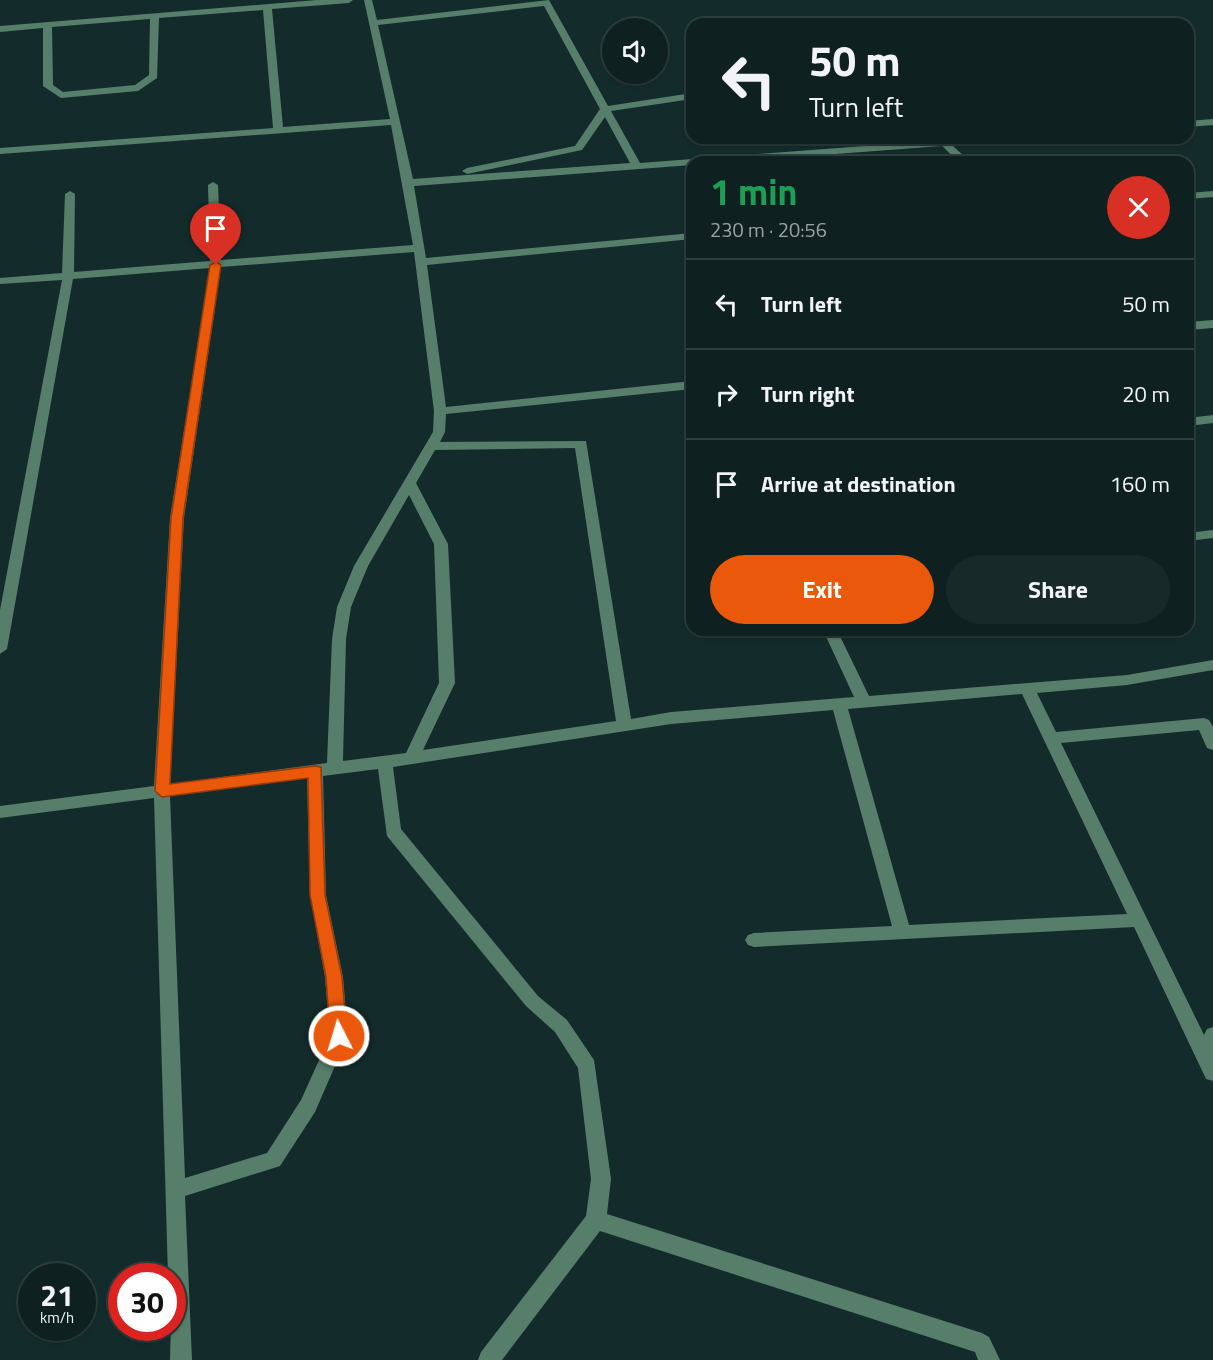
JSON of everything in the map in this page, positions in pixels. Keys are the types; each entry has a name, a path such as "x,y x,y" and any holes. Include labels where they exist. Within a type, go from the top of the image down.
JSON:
{"street":[{"path":"0,29 155,16 254,4 267,6 349,0"},
{"path":"335,769 339,639 344,607 361,566 439,432 440,411 421,262 408,183 368,0"},
{"path":"372,23 546,1 637,166"},
{"path":"267,6 278,130"},
{"path":"47,25 48,86 61,95 138,88 154,76 155,16"},
{"path":"408,183 578,148 605,109 686,97"},
{"path":"0,152 395,122"},
{"path":"1194,124 1213,122"},
{"path":"808,144 814,153"},
{"path":"773,156 931,144"},
{"path":"945,144 958,156"},
{"path":"408,183 686,162"},
{"path":"181,1360 162,791 177,518 216,265 213,185"},
{"path":"0,649 68,276 70,194"},
{"path":"1194,196 1213,194"},
{"path":"421,262 686,237"},
{"path":"0,282 419,248"},
{"path":"1194,326 1213,324"},
{"path":"440,411 686,386"},
{"path":"1194,421 1213,419"},
{"path":"430,446 581,444 624,725"},
{"path":"409,483 441,544 447,683 411,758"},
{"path":"1194,536 1213,534"},
{"path":"833,636 864,702"},
{"path":"0,812 385,762 671,718 1127,680 1213,664"},
{"path":"1027,688 1209,1065"},
{"path":"839,704 902,933"},
{"path":"1050,738 1204,724 1213,744"},
{"path":"385,762 393,831 531,1001 561,1026 587,1066 601,1179 596,1220 489,1360"},
{"path":"176,1190 273,1160 308,1106 339,1036 334,977 318,895 315,771"},
{"path":"754,940 1139,920"},
{"path":"1209,1065 1213,1035"},
{"path":"596,1220 982,1344 988,1360"}],"route":[{"path":"216,265 177,518 162,791 315,771 318,895 334,977 339,1036"}]}
